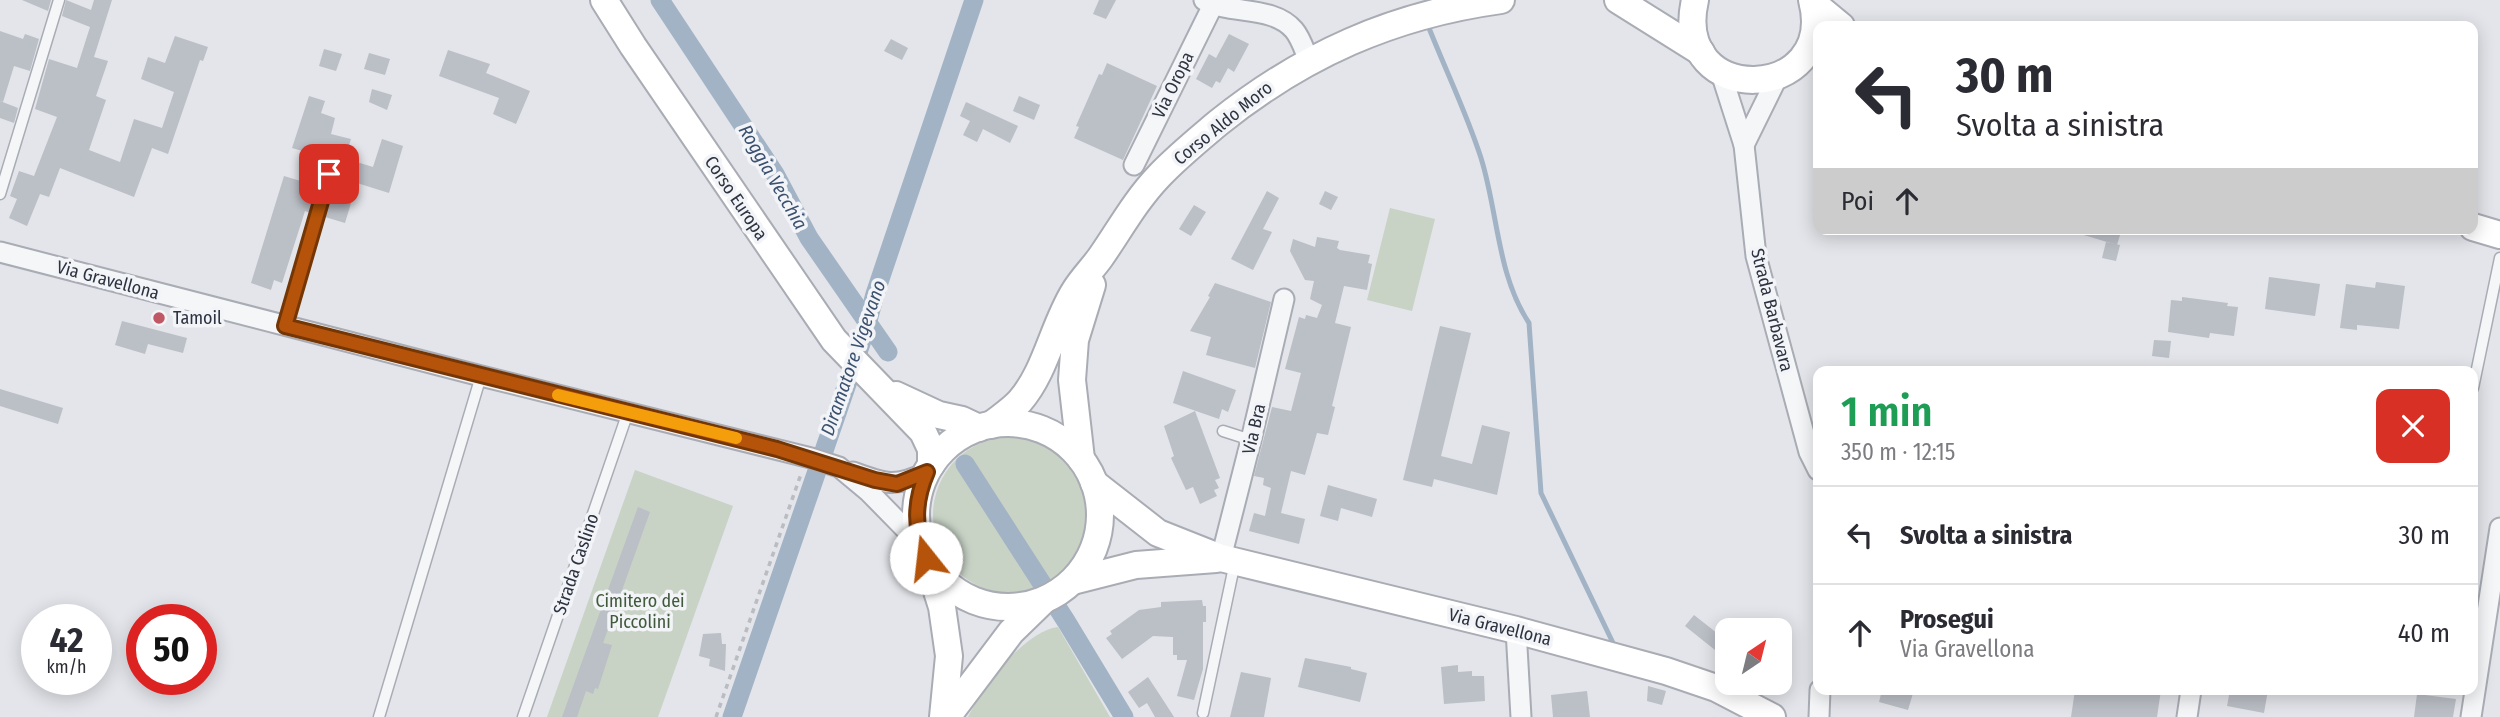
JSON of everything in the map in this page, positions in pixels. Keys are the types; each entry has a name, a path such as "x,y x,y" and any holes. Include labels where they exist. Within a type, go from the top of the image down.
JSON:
{"main road":[{"name":"Corso Europa","path":"604,0 834,340 923,432 931,449 929,468"},
{"name":"Corso Aldo Moro","path":"985,426 1020,401 1034,379 1074,291 1158,177 1198,139 1254,94 1309,61 1359,36 1446,9 1501,0"},
{"path":"1618,0 1700,52 1721,73 1735,79 1764,81 1813,67"},
{"path":"1695,0 1691,15 1693,34 1700,52"},
{"path":"1813,2 1835,21"},
{"path":"1813,2 1815,21"},
{"path":"1783,74 1801,59 1813,32"},
{"path":"2478,228 2500,235"},
{"name":"Corso Aldo Moro","path":"1081,459 1072,380 1075,340 1100,257"},
{"path":"879,386 939,415 985,426"},
{"path":"1016,423 1041,429 1063,441 1081,459 1094,483 1100,503 1098,535 1086,565 1011,632 945,717 949,656 943,607 917,527 919,489 929,468 944,449 960,436 985,426 1016,423"},
{"name":"Via Gravellona","path":"1094,483 1158,533 1228,560 1516,630 1678,675 1716,688 1772,717"},
{"path":"924,551 939,576 957,591 977,602 999,607 1022,607 1055,593"},
{"name":"Via Gravellona","path":"1055,593 1136,565 1228,560"}],"street":[{"name":"Via Oropa","path":"1133,165 1209,2 1278,19 1294,30 1309,61"},
{"name":"Strada Barbavara","path":"1721,73 1744,145 1756,256 1813,460"},
{"path":"1744,145 1783,74"},
{"name":"Via Gravellona","path":"0,252 809,457 838,467 869,492 924,551"},
{"name":"Via Bra","path":"1228,560 1251,440 1284,299"},
{"path":"838,467 875,480 897,484 929,468"},
{"path":"2478,676 2500,528"},
{"path":"1516,630 1521,717"},
{"path":"1819,717 1820,695"},
{"path":"2187,717 2190,695"},
{"path":"2472,717 2475,695"}],"lane":[{"path":"0,194 59,0"},
{"path":"285,326 329,174"},
{"path":"2478,366 2500,257"},
{"path":"379,717 481,376"},
{"name":"Strada Caslino","path":"523,717 628,412"},
{"path":"1223,431 1251,440"},
{"path":"1203,713 1228,560"}],"path":[{"path":"716,717 809,457"}],"green space":[{"path":"1390,208 1435,219 1412,311 1367,300"},
{"path":"1011,437 1041,443 1066,460 1083,485 1089,515 1083,545 1066,570 1041,587 1011,593 981,587 956,570 939,545 933,515 939,485 956,460 981,443"},
{"name":"Cimitero dei Piccolini","path":"635,470 733,506 658,717 547,717"},
{"path":"1058,627 1110,717 968,717 983,691 1018,650 1031,639"}],"building":[{"path":"22,0 51,0 48,11"},
{"path":"66,0 91,10 94,0 112,0 94,57 108,61 96,96 106,100 89,150 120,162 134,119 162,128 174,92 141,79 148,57 165,63 175,36 208,47 203,61 200,60 168,154 152,148 134,197 60,168 49,197 40,194 27,226 9,218 17,199 10,196 19,171 34,176 57,117 35,109 49,59 77,68 90,27 62,16"},
{"path":"1099,0 1116,0 1106,19 1093,14"},
{"path":"0,31 23,39 25,34 39,39 30,71 14,66 3,102 0,101"},
{"path":"1229,34 1249,44 1234,72 1228,68 1220,83 1216,81 1212,88 1196,79 1209,54 1216,58"},
{"path":"891,39 908,48 902,60 884,51"},
{"path":"324,49 342,54 336,71 319,66"},
{"path":"448,50 490,64 486,73 530,91 516,124 493,114 499,98 439,76"},
{"path":"369,53 390,59 385,75 364,69"},
{"path":"1107,63 1157,86 1123,160 1074,138 1079,127 1076,126 1099,74 1102,75"},
{"path":"372,89 392,95 387,110 369,102"},
{"path":"309,96 325,101 321,113 335,118 331,134 351,139 345,158 314,148 313,154 292,148"},
{"path":"1019,96 1040,105 1034,120 1013,111"},
{"path":"0,101 18,108 14,123 0,118"},
{"path":"966,102 1018,126 1010,143 983,129 977,142 963,135 970,121 960,116"},
{"path":"382,139 403,146 389,193 357,183 345,223 325,217 329,200 334,202 347,159 373,167"},
{"path":"284,176 304,182 302,192 315,196 310,213 305,211 282,283 274,280 271,290 251,283"},
{"path":"1267,191 1279,198 1263,229 1272,232 1253,270 1231,259"},
{"path":"1325,191 1338,197 1331,210 1319,204"},
{"path":"1194,205 1206,212 1191,236 1179,229"},
{"path":"2084,235 2120,235 2117,245"},
{"path":"1317,237 1339,241 1337,248 1340,250 1370,255 1368,263 1372,264 1367,290 1344,286 1335,323 1351,327 1332,406 1335,407 1328,435 1317,433 1305,475 1291,471 1281,513 1305,519 1299,544 1249,531 1254,513 1265,516 1271,488 1263,485 1264,478 1254,476 1272,407 1291,411 1301,373 1285,369 1299,317 1305,319 1306,315 1317,318 1322,305 1310,299 1314,281 1305,280 1290,251 1293,239 1315,247"},
{"path":"2106,242 2120,245 2116,261 2102,258"},
{"path":"2269,277 2320,284 2315,316 2265,309"},
{"path":"2376,282 2405,286 2399,329 2357,325 2357,330 2340,328 2346,284 2375,288"},
{"path":"1215,283 1271,302 1255,368 1206,355 1211,337 1190,331"},
{"path":"2182,297 2228,303 2227,306 2238,307 2234,336 2210,333 2209,338 2168,332 2171,300 2182,301"},
{"path":"122,321 187,338 183,353 148,344 145,354 115,345"},
{"path":"1440,326 1471,333 1441,456 1472,464 1482,425 1510,432 1497,495 1434,479 1432,487 1403,480"},
{"path":"2154,340 2171,341 2169,358 2152,356"},
{"path":"1183,371 1236,390 1228,412 1222,409 1219,419 1173,403"},
{"path":"0,389 63,408 58,424 0,406"},
{"path":"1195,411 1220,478 1215,480 1219,488 1214,490 1217,496 1200,504 1193,487 1186,490 1171,458 1174,456 1164,426"},
{"path":"1328,485 1377,499 1372,517 1341,508 1338,521 1320,516"},
{"path":"638,507 650,512 603,643 612,645 598,689 595,688 593,694 586,691 577,717 562,717"},
{"path":"1202,600 1203,606 1206,606 1206,622 1203,622 1203,669 1194,700 1177,696 1187,660 1177,660 1177,655 1173,655 1173,637 1153,636 1122,659 1106,638 1112,634 1110,631 1139,610 1161,607 1161,602"},
{"path":"1694,615 1715,632 1715,650 1685,626"},
{"path":"721,633 722,644 726,644 725,671 709,666 710,659 699,656 703,634"},
{"path":"1305,658 1367,673 1360,702 1298,687"},
{"path":"1458,665 1458,672 1472,671 1472,676 1484,676 1485,701 1444,704 1441,667"},
{"path":"1241,672 1271,678 1264,717 1230,717"},
{"path":"1148,677 1174,717 1155,717 1147,703 1139,708 1128,692"},
{"path":"1648,686 1666,691 1662,705 1647,701"},
{"path":"1587,691 1590,717 1553,717 1551,695"},
{"path":"1881,695 1912,695 1908,710 1879,702"},
{"path":"2074,695 2160,695 2157,717 2071,717"},
{"path":"2229,695 2267,695 2264,713 2227,706"},
{"path":"2417,695 2456,699 2453,717 2414,717"}],"waterway":[{"name":"Roggia Vecchia","path":"660,0 775,174 809,238 888,352"},
{"name":"Diramatore Vigevano","path":"732,717 865,332 875,294 974,0"},
{"path":"1429,28 1481,158 1510,285 1529,323 1541,493 1614,645"},
{"name":"Roggia Vecchia","path":"965,464 1124,717"}],"slow traffic":[{"path":"558,395 736,438"}],"place":[{"name":"Tamoil","path":"159,318"}],"route":[{"path":"329,174 285,326 811,457 875,480 897,484 927,472 919,489 916,508 917,527 926,558"}]}
